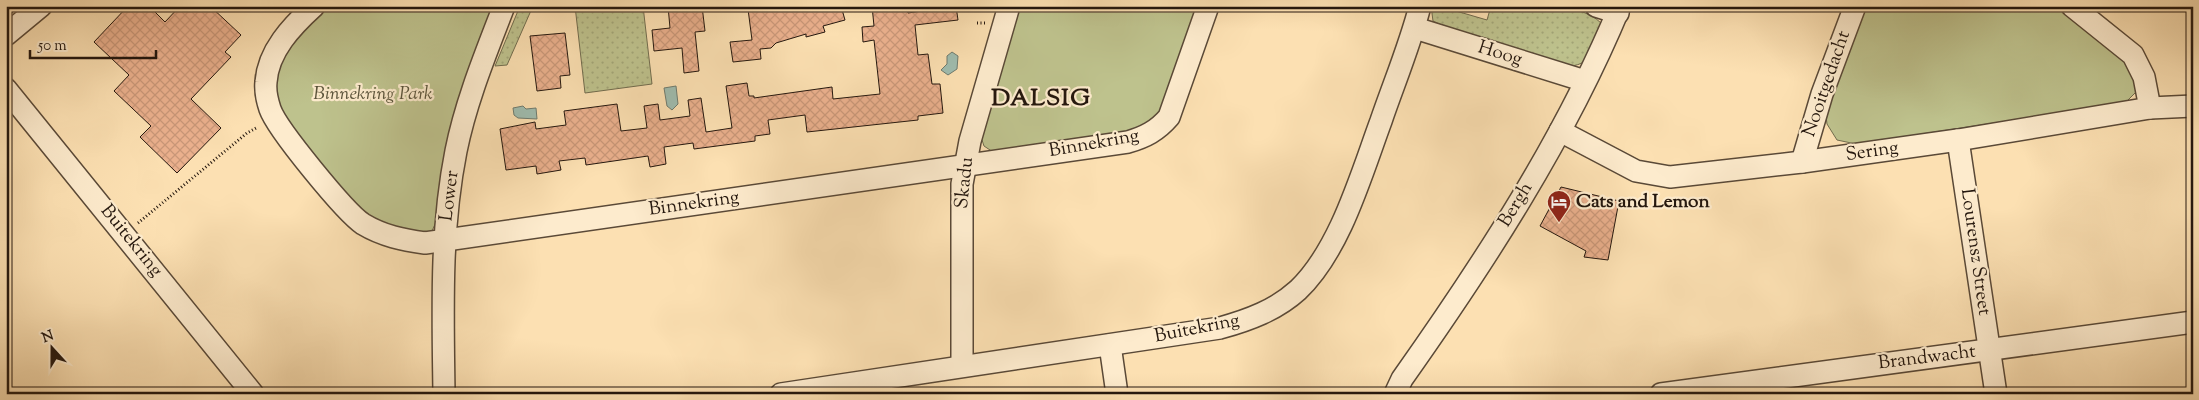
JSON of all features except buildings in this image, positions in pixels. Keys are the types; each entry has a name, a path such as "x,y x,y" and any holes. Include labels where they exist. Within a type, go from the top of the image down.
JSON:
{"street":[{"path":"6,35 41,6"},
{"name":"Binnekring","path":"314,6 294,25 269,65 266,96 274,118 282,131 349,212 362,223 398,239 425,243 1128,142 1146,136 1160,128 1169,117 1179,94 1208,6"},
{"name":"Lower","path":"444,394 445,241 458,143 477,75 504,6"},
{"name":"Skadu","path":"962,365 961,208 965,164 1009,6"},
{"name":"Buitekring","path":"780,394 962,365 1220,328 1273,309 1298,290 1322,262 1335,239 1414,28 1420,6"},
{"path":"1596,6 1619,9"},
{"name":"Nooitgedacht","path":"1802,162 1822,94 1855,6"},
{"path":"2072,6 2133,55 2144,77 2150,108"},
{"name":"Bergh","path":"1395,394 1402,379 1498,235 1560,131 1619,9"},
{"name":"Hoog","path":"1414,28 1585,81"},
{"name":"Buitekring","path":"6,89 253,394"},
{"name":"Sering","path":"1560,131 1636,171 1670,177 1802,162 1958,140 2150,108 2193,106"},
{"name":"Lourensz Street","path":"1958,140 1996,394"},
{"name":"Brandwacht","path":"1670,393 2193,322"},
{"path":"1110,344 1117,394"}],"path":[{"path":"125,234 247,133 274,118"}],"green space":[{"path":"1533,5 1564,8 1591,16 1601,23 1599,38 1593,51 1584,62 1570,66 1447,28 1433,21 1431,6 1457,6 1456,11 1487,20 1491,6"},
{"name":"Binnekring Park","path":"326,6 496,6 473,59 465,85 452,138 436,222 432,231 426,235 369,221 293,131 275,100 276,68 304,28"},
{"path":"520,6 533,6 507,65 495,66"},
{"path":"575,6 643,6 652,84 585,93"},
{"path":"1017,6 1203,6 1168,103 1145,129 993,152 984,146 980,134"},
{"path":"1864,6 2059,6 2128,59 2138,77 2137,91 2125,103 1856,144 1837,140 1827,124 1825,108"}],"shaded area":[{"path":"952,52 958,56 957,69 948,75 941,70 947,64 947,56"},
{"path":"676,86 678,104 672,110 667,106 664,88"},
{"path":"523,106 526,109 536,108 537,119 518,118 514,115 513,108"}],"place":[{"name":"Cats and Lemon","path":"1559,223"}],"district":[{"name":"DALSIG","path":"1041,99"}]}
